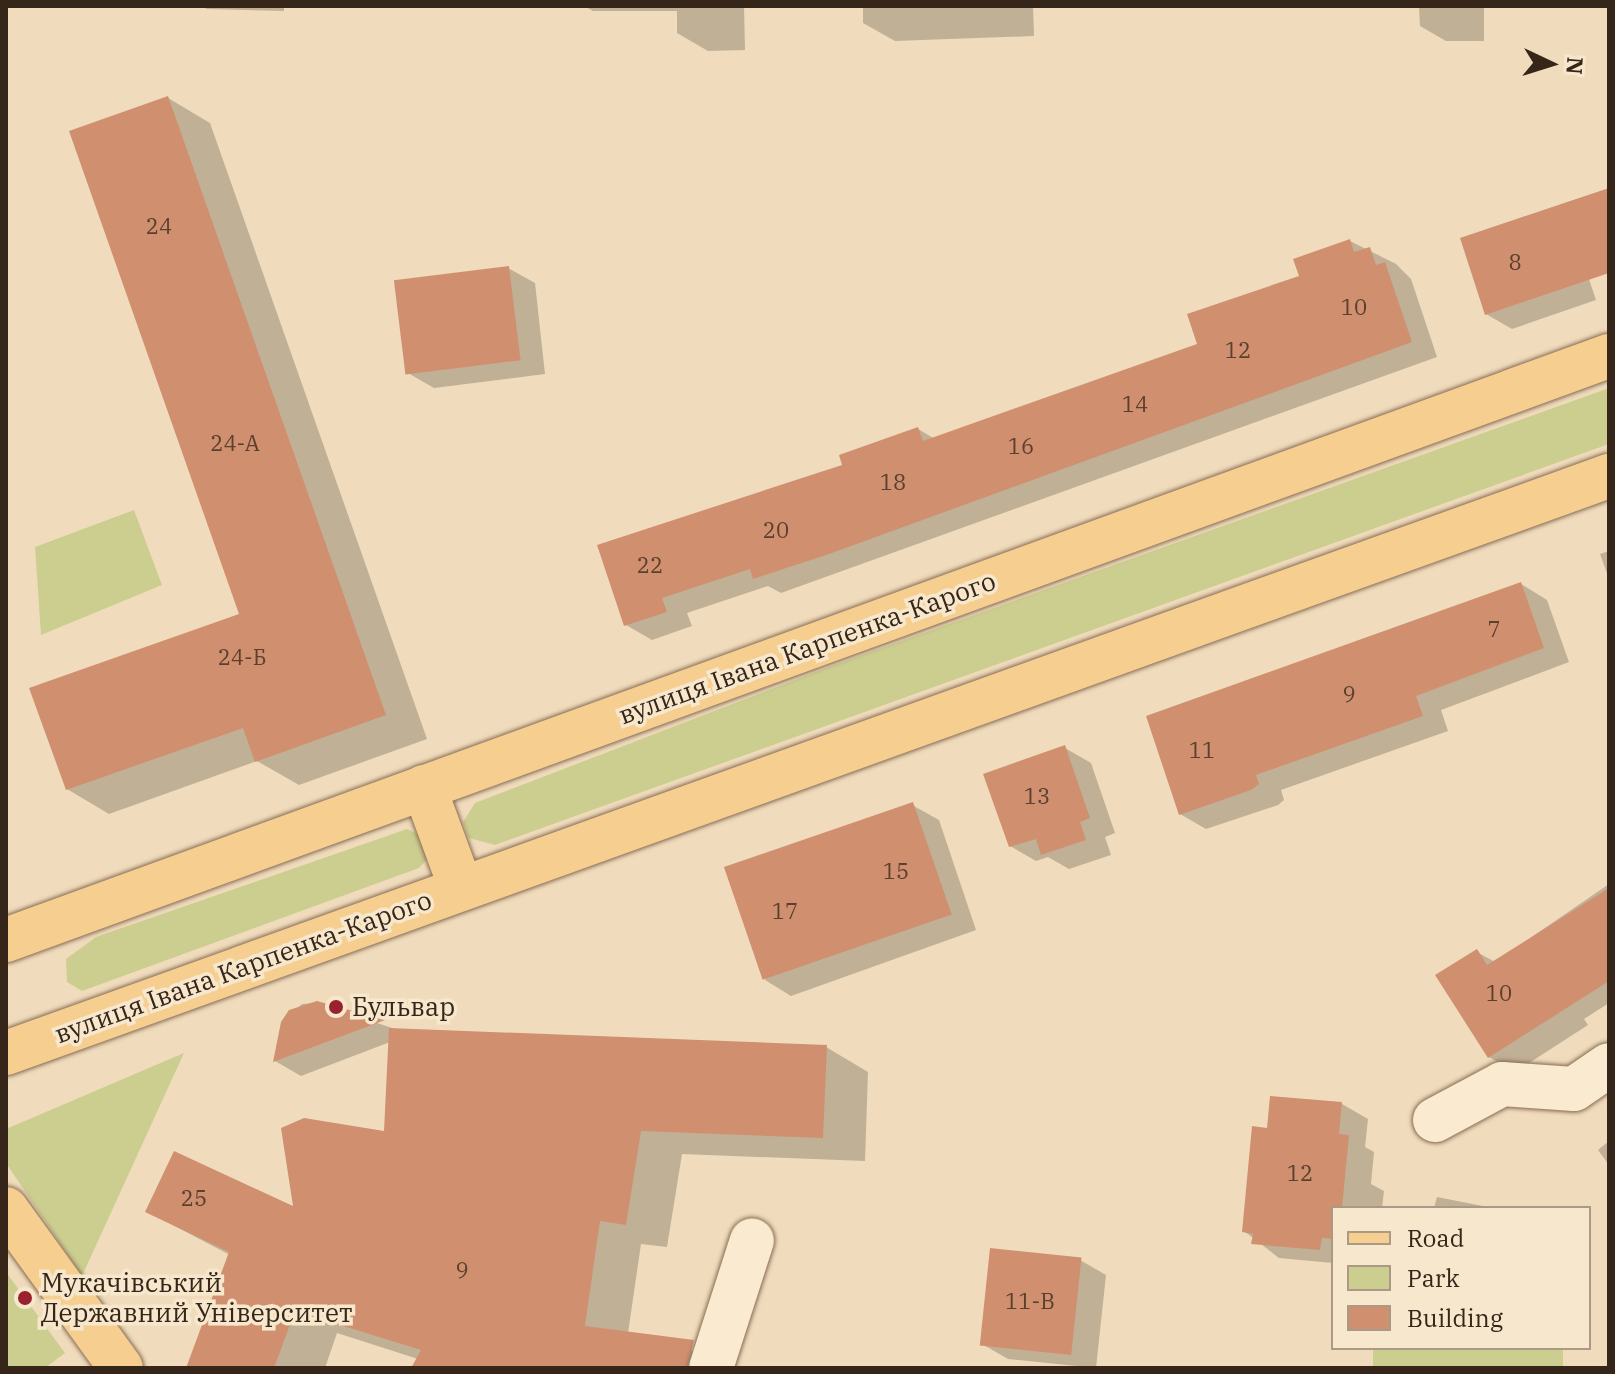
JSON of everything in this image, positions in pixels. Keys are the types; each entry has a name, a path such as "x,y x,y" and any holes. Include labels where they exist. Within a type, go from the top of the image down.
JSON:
{"main road":[{"name":"вулиця Івана Карпенка-Карого","path":"6,940 1609,356"},
{"name":"вулиця Івана Карпенка-Карого","path":"6,1053 1609,476"},
{"path":"424,787 461,888"},
{"path":"6,1209 121,1368"}],"street":[{"path":"1435,1120 1502,1084 1574,1089 1609,1065"},
{"path":"711,1368 752,1240"}],"green space":[{"path":"1609,388 1609,444 495,845 469,838 463,822 475,803 829,667"},
{"path":"134,510 162,585 41,635 35,547"},
{"path":"407,829 424,837 428,858 419,868 82,991 67,982 66,959 96,937"},
{"path":"184,1053 82,1276 6,1163 6,1129"},
{"path":"6,1272 65,1353 45,1368 6,1368"},
{"path":"1373,1350 1563,1350 1563,1368 1373,1368"}],"building":[{"path":"168,96 386,715 255,762 243,728 66,790 29,688 239,614 69,131"},
{"path":"1609,188 1609,273 1485,315 1460,238"},
{"path":"1350,239 1354,252 1370,247 1376,265 1385,262 1412,342 829,554 753,579 750,569 662,598 667,612 624,626 597,545 842,465 839,455 918,427 923,441 1197,344 1187,314 1299,276 1293,259"},
{"path":"509,266 521,360 405,374 394,280"},
{"path":"1521,582 1544,648 1416,696 1423,716 1256,775 1259,784 1251,790 1179,815 1146,716"},
{"path":"1065,745 1090,818 1080,822 1086,840 1041,855 1036,839 1009,847 983,774"},
{"path":"913,802 952,915 763,980 724,867"},
{"path":"1609,888 1609,981 1488,1058 1435,975 1477,949 1487,965"},
{"path":"317,1001 385,1020 273,1062 281,1022 289,1010"},
{"path":"389,1028 827,1045 823,1138 641,1131 626,1225 600,1221 585,1326 694,1340 687,1368 411,1368 421,1350 295,1311 274,1368 186,1368 229,1252 145,1212 174,1151 293,1206 281,1128 304,1118 384,1131"},
{"path":"1270,1096 1342,1102 1339,1134 1349,1135 1342,1206 1331,1206 1331,1239 1322,1238 1320,1250 1251,1244 1253,1234 1242,1232 1252,1126 1267,1128"},
{"path":"990,1248 1081,1258 1071,1355 980,1345"}],"place":[{"name":"Бульвар","path":"336,1007"},
{"name":"Мукачівський Державний Університет","path":"25,1298"}]}
